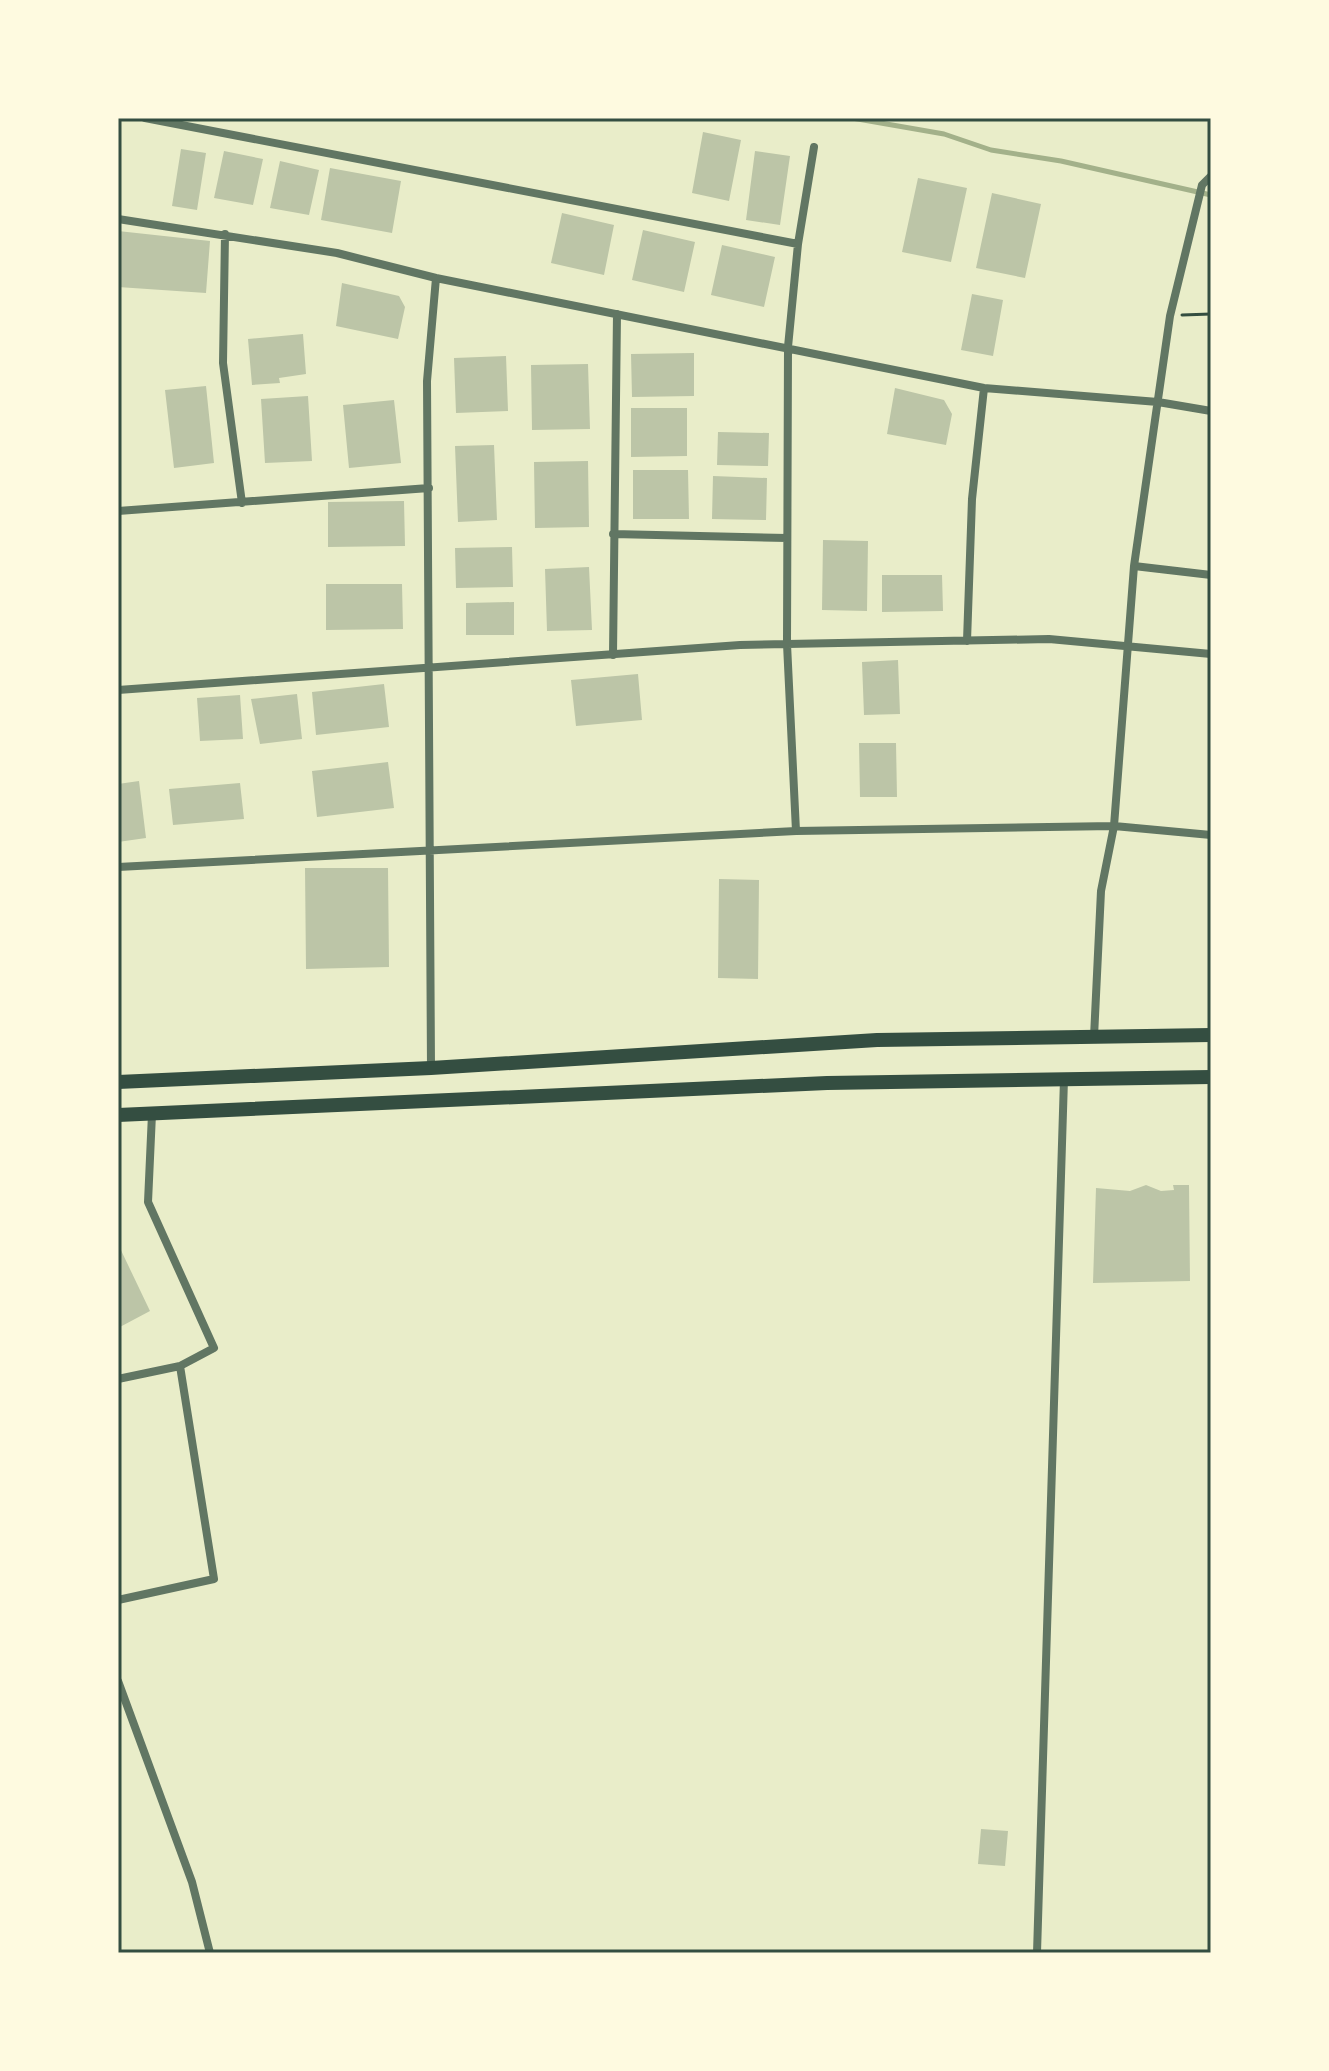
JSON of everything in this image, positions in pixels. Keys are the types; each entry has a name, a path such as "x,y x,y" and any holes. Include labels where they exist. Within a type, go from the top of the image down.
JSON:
{"highway":[{"path":"118,1082 431,1068 877,1040 1211,1035"},
{"path":"118,1115 827,1083 1211,1077"}],"street":[{"path":"145,118 798,244"},
{"path":"796,831 787,644 788,347 798,244 814,147"},
{"path":"1094,1037 1101,891 1114,826 1134,566 1170,316 1202,185 1211,176"},
{"path":"118,219 337,253 436,278 984,388 1158,402 1211,411"},
{"path":"225,234 223,363 242,503"},
{"path":"431,1068 427,381 436,278"},
{"path":"613,655 617,314"},
{"path":"967,641 972,499 984,388"},
{"path":"118,511 429,488"},
{"path":"613,534 787,538"},
{"path":"1134,566 1211,575"},
{"path":"118,690 787,644 1049,639 1211,654"},
{"path":"118,867 428,853 796,831 1114,826 1211,835"},
{"path":"1037,1953 1064,1079"},
{"path":"118,1379 180,1366 214,1348 148,1202 152,1114"},
{"path":"118,1600 214,1579 180,1366"},
{"path":"118,1681 192,1882 210,1953"}],"path":[{"path":"1170,316 1211,314"}],"building":[{"path":"703,132 741,140 729,201 692,193"},
{"path":"181,149 206,153 197,210 172,206"},
{"path":"224,151 263,159 253,205 214,198"},
{"path":"755,151 790,156 780,225 746,220"},
{"path":"280,161 319,170 309,215 270,208"},
{"path":"330,168 401,181 392,233 321,220"},
{"path":"918,178 967,188 951,262 902,252"},
{"path":"992,193 1041,204 1025,278 976,268"},
{"path":"562,213 614,225 604,275 551,263"},
{"path":"643,230 695,242 684,292 632,280"},
{"path":"118,231 210,241 206,293 118,287"},
{"path":"722,245 775,257 764,307 711,295"},
{"path":"342,283 399,296 405,307 398,339 336,326"},
{"path":"972,294 1003,300 993,356 961,350"},
{"path":"303,334 306,374 279,378 280,383 252,385 248,339"},
{"path":"694,353 694,396 632,397 631,354"},
{"path":"506,356 508,411 456,413 454,358"},
{"path":"588,364 590,429 532,430 531,365"},
{"path":"206,386 214,463 174,468 165,390"},
{"path":"895,388 944,400 952,414 946,445 887,434"},
{"path":"308,396 312,461 265,463 261,399"},
{"path":"394,400 401,463 349,468 343,405"},
{"path":"631,408 687,408 687,456 631,457"},
{"path":"718,432 769,433 768,466 717,465"},
{"path":"494,445 497,520 458,522 455,446"},
{"path":"588,461 589,527 535,528 534,462"},
{"path":"633,470 688,470 689,519 633,519"},
{"path":"713,476 767,478 766,520 712,519"},
{"path":"404,501 405,546 328,547 328,502"},
{"path":"823,540 868,541 867,611 822,610"},
{"path":"512,547 513,587 456,588 455,548"},
{"path":"589,567 592,630 547,631 545,569"},
{"path":"882,575 942,575 943,611 882,612"},
{"path":"326,584 402,584 403,629 326,630"},
{"path":"514,602 514,635 466,635 466,603"},
{"path":"898,660 900,714 864,715 862,662"},
{"path":"638,674 642,720 576,726 571,680"},
{"path":"384,684 389,727 316,735 312,692"},
{"path":"297,694 302,739 260,744 251,699"},
{"path":"240,695 243,739 200,741 197,698"},
{"path":"859,743 896,743 897,797 860,797"},
{"path":"388,762 394,808 317,817 312,771"},
{"path":"139,781 146,838 118,842 118,784"},
{"path":"240,783 244,819 173,825 169,789"},
{"path":"305,868 388,868 389,967 306,969"},
{"path":"719,879 759,880 758,979 718,978"},
{"path":"1146,1185 1161,1191 1174,1190 1173,1185 1189,1185 1190,1281 1093,1283 1096,1188 1130,1191"},
{"path":"118,1244 150,1311 118,1328"},
{"path":"981,1829 1008,1831 1005,1866 978,1864"}],"waterway":[{"path":"852,118 944,134 991,150 1061,161 1211,195"}]}
